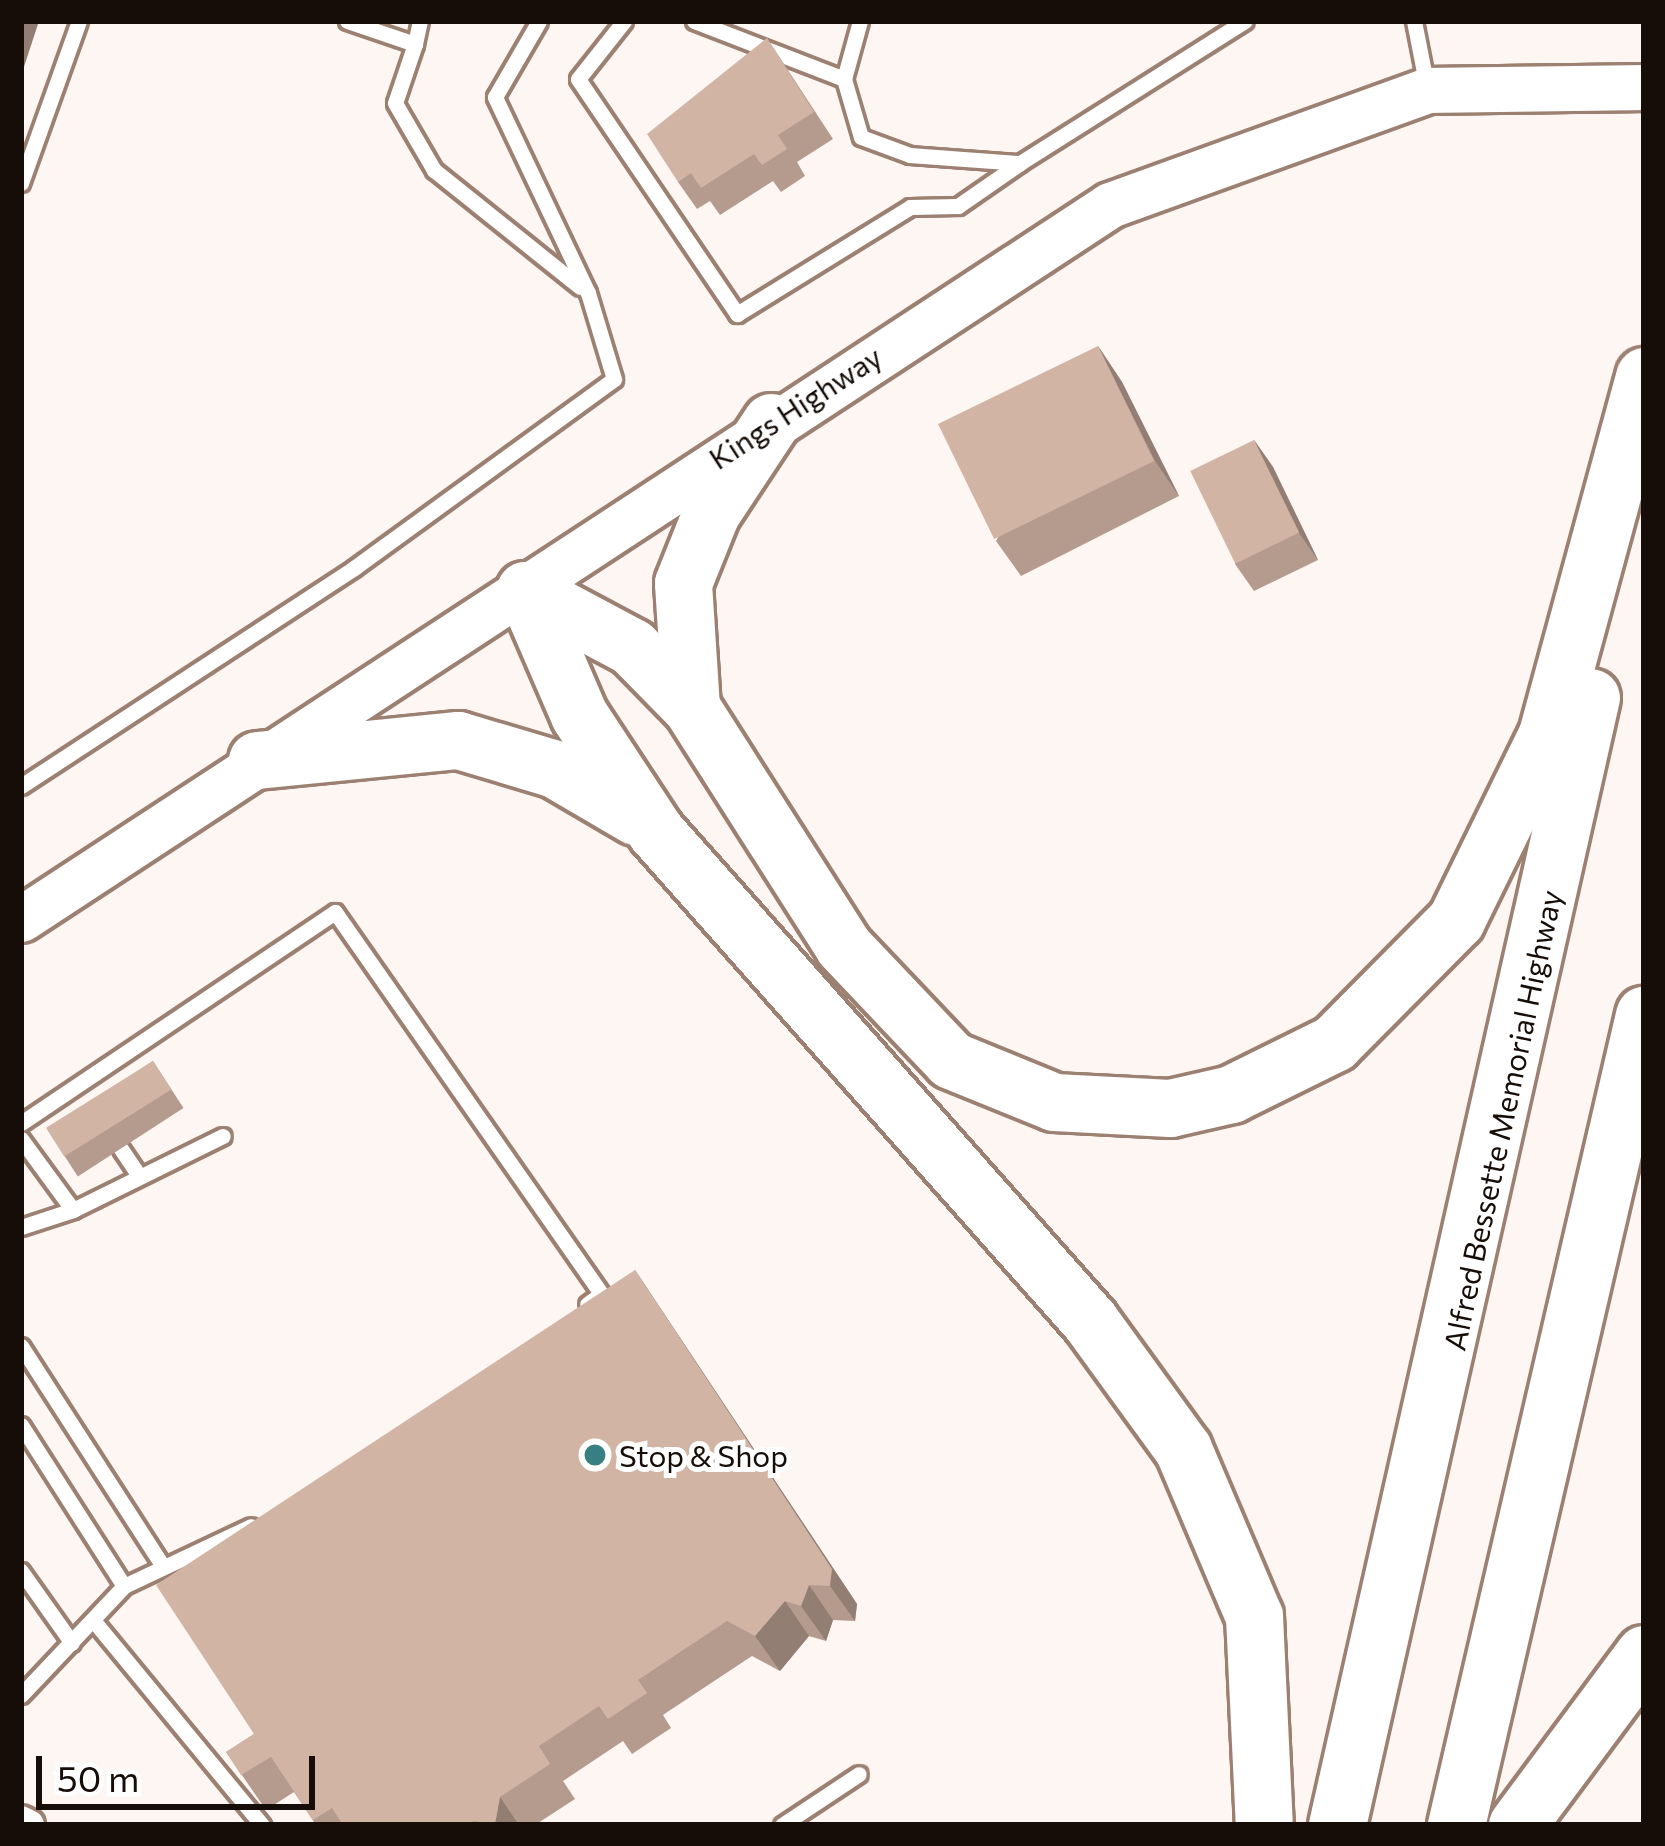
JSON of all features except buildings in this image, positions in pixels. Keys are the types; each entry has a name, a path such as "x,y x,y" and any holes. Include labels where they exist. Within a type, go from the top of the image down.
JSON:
{"highway":[{"path":"524,590 632,647 691,707 843,946 951,1060 1000,1086 1109,1110 1231,1094 1288,1071 1376,1010 1492,864 1547,734 1644,376"},
{"name":"Alfred Bessette Memorial Highway","path":"1337,1825 1502,1126 1644,410"},
{"path":"691,707 683,583 711,513 771,422"},
{"path":"524,590 579,716 656,832 1090,1321 1183,1450 1254,1616 1267,1708 1264,1825"},
{"path":"257,760 458,740 555,769 656,832"},
{"path":"1456,1825 1644,1015"},
{"path":"1517,1825 1644,1654"}],"main road":[{"name":"Kings Highway","path":"21,919 257,760 524,590 771,422 1110,205 1428,90 1640,87"}],"street":[{"path":"21,1821 29,1825"}],"lane":[{"path":"21,183 79,21"},
{"path":"347,21 415,44"},
{"path":"420,21 395,103 434,170 588,293"},
{"path":"21,786 354,568 614,379 588,293 494,98 539,21"},
{"path":"624,21 578,79 737,314 910,207 958,206 1245,21"},
{"path":"694,21 844,79"},
{"path":"860,21 844,79 862,137 910,155 1020,163"},
{"path":"1414,21 1428,90"},
{"path":"21,1123 335,913 601,1294 567,1317"},
{"path":"79,1084 91,1102"},
{"path":"21,1227 73,1210 223,1136"},
{"path":"21,1139 73,1210"},
{"path":"121,1149 139,1176"},
{"path":"21,1346 163,1566"},
{"path":"21,1425 124,1586"},
{"path":"21,1695 124,1586 273,1512"},
{"path":"21,1571 72,1643"},
{"path":"93,1620 262,1825"},
{"path":"782,1825 860,1774"}],"place":[{"name":"Stop & Shop","path":"595,1455"}]}
